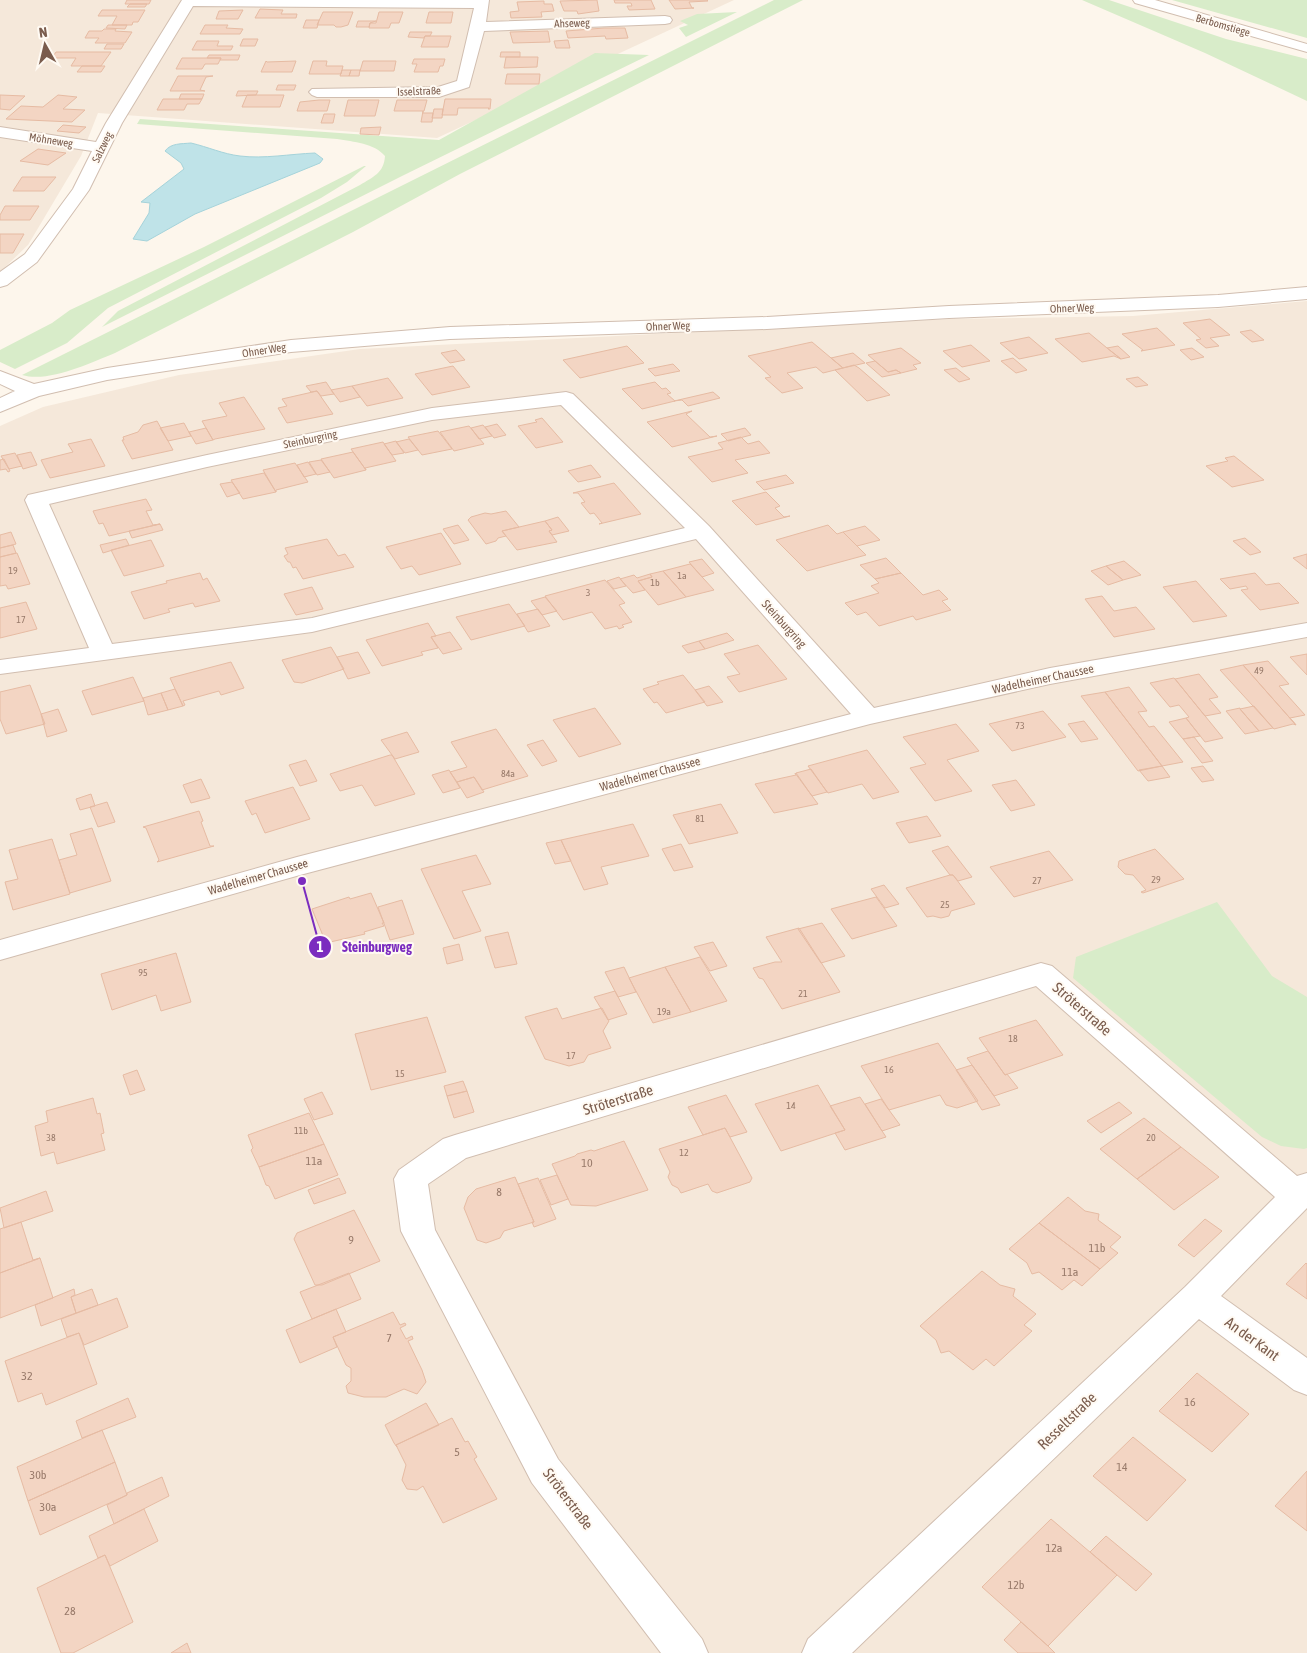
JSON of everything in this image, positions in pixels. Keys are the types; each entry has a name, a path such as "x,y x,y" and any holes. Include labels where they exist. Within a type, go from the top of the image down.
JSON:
{"street":[{"name":"Berbomstiege","path":"1140,0 1307,48"},
{"path":"189,1 482,2"},
{"name":"Salzweg","path":"0,281 31,258 81,190 114,123 189,1"},
{"name":"Isselstraße","path":"316,92 439,92 464,84 482,2"},
{"name":"Ahseweg","path":"478,27 665,20"},
{"name":"Möhneweg","path":"0,132 102,148"},
{"name":"Ohner Weg","path":"0,406 32,391 107,374 291,346 440,334 768,323 949,312 1218,301 1307,293"},
{"path":"0,377 32,391"},
{"name":"Steinburgring","path":"104,653 36,500 207,461 432,414 566,398 701,531 868,716"},
{"path":"0,667 312,625 701,531"},
{"name":"Wadelheimer Chaussee","path":"0,950 297,866 868,716 1050,676 1307,630"},
{"name":"Ströterstraße","path":"687,1653 545,1471 418,1231 411,1179 455,1148 1041,974 1302,1191"},
{"name":"Resseltstraße","path":"823,1653 1197,1298 1302,1191"},
{"name":"An der Kant","path":"1197,1298 1307,1379"}],"shaded area":[{"path":"0,0 734,0 437,138 98,113 81,156 28,245 0,272"},
{"path":"1307,301 1307,1653 0,1653 0,426 43,407 179,375 360,349 950,319 1133,316"}],"green space":[{"path":"774,0 803,0 460,174 353,232 115,353 57,374 33,377 22,375"},
{"path":"1082,0 1109,0 1226,39 1307,59 1307,101 1205,53"},
{"path":"1172,0 1307,0 1307,38"},
{"path":"737,12 686,37 679,28 688,25 680,21 697,14"},
{"path":"595,53 649,55 402,176 102,327 118,311 360,185 380,171 385,156 375,148 337,139 137,124 140,119 439,140"},
{"path":"366,166 347,182 321,198 108,308 67,343 15,369 0,362 0,350 52,323 70,310 204,247"},
{"path":"1217,902 1272,976 1307,997 1307,1148 1281,1146 1262,1137 1073,978 1076,957"}],"water":[{"path":"191,143 240,156 268,157 315,153 323,159 320,163 195,214 147,241 133,239 149,213 150,203 141,202 184,169 181,163 165,151 173,145"}],"building":[{"path":"127,0 151,0 149,4 125,4"},
{"path":"597,0 599,11 578,14 577,11 564,11 560,1"},
{"path":"614,0 651,0 655,9 629,10 627,6 632,6 631,3 615,3"},
{"path":"669,0 708,1 689,2 692,8 694,8 675,9"},
{"path":"544,1 544,4 552,4 554,11 541,12 542,17 511,18 510,12 519,11 517,2"},
{"path":"130,4 147,4 145,7 127,7"},
{"path":"260,9 283,10 281,14 297,14 296,18 255,18"},
{"path":"102,10 145,10 138,22 133,22 132,25 112,25 117,16 98,16"},
{"path":"243,10 238,19 216,19 219,11"},
{"path":"323,12 353,12 348,25 336,27 334,25 317,25"},
{"path":"379,12 403,12 399,23 391,23 389,28 369,28 370,23 376,23"},
{"path":"429,12 453,12 451,23 426,23"},
{"path":"306,20 319,20 317,28 303,28"},
{"path":"358,21 376,21 370,23 369,27 356,27"},
{"path":"108,25 127,25 125,29 106,28"},
{"path":"205,25 228,25 226,28 243,29 240,34 200,34"},
{"path":"625,28 628,38 606,39 605,36 568,38 566,31"},
{"path":"104,29 132,32 125,43 95,43 99,38 85,38 89,31 102,31"},
{"path":"548,31 550,42 513,43 510,32"},
{"path":"410,32 432,32 430,36 425,36 424,38 408,37"},
{"path":"425,36 451,36 448,47 421,47"},
{"path":"243,39 258,39 255,46 240,46"},
{"path":"568,40 570,48 556,48 554,41"},
{"path":"197,41 219,41 217,46 233,46 231,50 192,50"},
{"path":"107,44 124,44 121,49 104,49"},
{"path":"56,52 111,52 101,66 71,66 76,58 52,58"},
{"path":"501,52 520,52 520,57 500,57"},
{"path":"209,55 240,55 238,60 220,60 221,58 207,58"},
{"path":"506,57 538,57 537,67 504,68"},
{"path":"182,58 221,58 218,64 205,64 202,69 176,69"},
{"path":"414,59 445,59 443,66 440,66 438,72 414,72 417,64 412,64"},
{"path":"266,61 296,61 292,72 261,72"},
{"path":"313,61 327,61 326,66 343,66 341,74 309,74"},
{"path":"363,61 396,61 394,71 360,71"},
{"path":"82,66 105,66 101,72 77,72"},
{"path":"342,70 351,70 349,76 340,76"},
{"path":"351,70 360,70 359,76 349,76"},
{"path":"507,74 540,74 539,84 505,84"},
{"path":"178,76 213,76 206,77 200,90 205,91 170,91"},
{"path":"278,85 296,85 294,90 276,90"},
{"path":"238,91 258,91 256,95 236,96"},
{"path":"181,94 204,94 202,99 179,99"},
{"path":"0,95 25,96 10,110 0,109"},
{"path":"58,95 77,97 63,109 85,110 72,122 6,119 21,106 43,107"},
{"path":"247,95 284,95 280,107 242,107"},
{"path":"163,99 202,99 199,104 187,104 184,110 157,110"},
{"path":"445,99 491,99 490,109 458,108 457,115 442,115"},
{"path":"330,100 327,111 297,111 300,102"},
{"path":"348,100 379,100 375,116 344,116"},
{"path":"397,100 427,100 424,111 394,111"},
{"path":"434,109 443,109 442,118 432,118"},
{"path":"423,111 423,113 433,113 432,122 421,122"},
{"path":"324,114 335,114 333,123 321,123"},
{"path":"63,125 86,127 79,133 57,131"},
{"path":"381,127 379,135 360,134 361,128"},
{"path":"38,149 66,153 48,165 20,161"},
{"path":"22,177 56,177 44,191 13,191"},
{"path":"5,206 39,206 30,220 0,220 0,215"},
{"path":"0,234 24,234 13,253 0,253"},
{"path":"1210,319 1230,335 1210,338 1219,346 1206,348 1196,340 1201,339 1183,323"},
{"path":"1157,328 1175,345 1141,351 1143,350 1122,334"},
{"path":"1251,330 1264,340 1252,342 1240,332"},
{"path":"1089,333 1121,359 1114,356 1082,362 1055,339"},
{"path":"1029,337 1048,353 1019,359 1000,343"},
{"path":"812,342 843,368 823,373 816,367 787,373 803,388 782,393 765,378 771,377 748,356"},
{"path":"971,345 990,361 962,367 943,351"},
{"path":"627,346 644,363 580,378 563,360"},
{"path":"1118,346 1130,357 1121,359 1107,348"},
{"path":"901,348 921,363 913,365 917,369 901,373 896,370 888,372 868,355"},
{"path":"1192,348 1204,357 1191,360 1180,350"},
{"path":"456,350 465,360 450,363 441,353"},
{"path":"853,353 865,363 843,368 831,358"},
{"path":"1013,358 1027,370 1016,373 1001,361"},
{"path":"875,361 888,372 896,370 901,373 882,377 866,363"},
{"path":"673,364 680,371 655,376 648,369"},
{"path":"854,365 890,395 867,401 835,370"},
{"path":"453,366 470,387 432,395 415,374"},
{"path":"956,368 970,379 959,382 944,370"},
{"path":"1138,377 1148,385 1136,387 1126,379"},
{"path":"388,378 403,398 367,406 352,386"},
{"path":"326,382 334,394 321,396 317,391 311,392 306,386"},
{"path":"655,382 662,389 666,388 671,393 667,394 675,401 642,409 622,389"},
{"path":"352,386 360,397 340,402 331,390"},
{"path":"317,391 333,414 287,423 278,408 287,406 282,399"},
{"path":"713,392 720,398 688,406 682,400 674,401"},
{"path":"244,397 265,429 213,440 202,421 227,416 219,403"},
{"path":"692,411 686,414 710,437 717,436 672,447 647,422"},
{"path":"542,418 563,442 536,448 518,426 537,422 535,420"},
{"path":"157,421 173,450 132,459 122,440 124,440 123,437 138,432 143,425"},
{"path":"184,423 191,436 168,441 160,428"},
{"path":"497,424 506,435 494,438 485,427"},
{"path":"483,425 492,436 479,439 471,428"},
{"path":"469,426 484,444 454,451 440,432"},
{"path":"206,428 213,440 196,444 189,432"},
{"path":"745,428 751,435 728,441 721,434"},
{"path":"438,431 452,449 422,455 408,437"},
{"path":"741,437 748,444 759,441 770,453 735,460 748,473 712,482 688,457 723,449 718,443"},
{"path":"91,439 105,466 50,478 41,460 73,452 68,444"},
{"path":"409,439 418,450 405,453 396,442"},
{"path":"396,441 404,453 392,455 384,444"},
{"path":"383,442 396,461 365,468 366,470 351,449"},
{"path":"31,452 37,465 23,469 17,455"},
{"path":"353,452 366,470 334,478 321,459"},
{"path":"15,453 22,466 9,469 1,456"},
{"path":"1234,456 1264,480 1232,487 1206,466 1228,461 1225,458"},
{"path":"4,459 10,471 8,472 6,469 0,470 0,460"},
{"path":"321,460 330,472 317,475 309,462"},
{"path":"308,462 316,474 304,477 297,465"},
{"path":"295,463 308,482 276,490 276,492 263,470"},
{"path":"591,465 601,477 578,482 568,471"},
{"path":"264,473 276,492 243,499 231,480"},
{"path":"786,475 794,483 764,490 756,482"},
{"path":"232,482 240,493 227,497 220,484"},
{"path":"614,483 641,514 599,524 602,523 594,513 590,514 581,503 585,502 578,493 573,493"},
{"path":"766,492 780,506 775,508 784,517 790,516 756,525 732,501"},
{"path":"146,499 152,510 146,511 153,525 160,524 109,536 103,523 99,524 93,511"},
{"path":"506,511 519,527 502,531 506,536 486,544 468,520 471,517 485,513 491,514"},
{"path":"558,517 569,531 552,535 549,531 552,530 545,521"},
{"path":"545,521 552,530 549,531 557,542 517,550 502,531"},
{"path":"160,524 163,530 132,538 129,531"},
{"path":"458,525 469,540 454,544 443,529"},
{"path":"828,525 837,534 843,532 866,555 807,571 776,540"},
{"path":"865,526 880,540 857,546 843,532"},
{"path":"11,532 16,544 0,548 0,535"},
{"path":"441,533 461,564 419,575 412,566 401,569 386,547"},
{"path":"1245,538 1261,552 1250,555 1233,541"},
{"path":"126,539 129,545 103,553 100,545"},
{"path":"327,539 338,556 345,554 354,567 303,579 296,567 293,568 284,556 288,554 285,548"},
{"path":"151,540 164,566 124,576 111,550"},
{"path":"13,545 16,553 0,557 0,548"},
{"path":"17,553 30,584 8,589 6,585 0,586 0,557"},
{"path":"1307,554 1307,569 1293,558"},
{"path":"886,558 901,573 875,579 860,565"},
{"path":"702,559 714,573 702,577 689,562"},
{"path":"1124,561 1141,575 1123,580 1106,566"},
{"path":"690,564 714,590 686,597 663,571"},
{"path":"1106,566 1123,580 1108,585 1091,571"},
{"path":"663,571 686,597 658,605 638,581 652,577 650,574"},
{"path":"200,573 203,580 207,578 220,601 195,607 193,603 168,609 170,612 144,619 131,592"},
{"path":"901,573 923,595 939,590 948,599 942,601 951,610 916,620 913,616 879,626 866,612 857,615 845,603 879,593 871,586 879,583 875,579"},
{"path":"1255,573 1266,585 1279,583 1299,603 1260,610 1241,590 1248,589 1246,586 1230,589 1220,579"},
{"path":"650,574 652,577 638,581 645,590 633,593 620,579 634,575 637,578"},
{"path":"619,577 626,586 614,589 607,581"},
{"path":"605,580 625,603 619,605 632,622 622,625 624,627 619,629 617,626 605,629 592,612 563,620 545,596"},
{"path":"1196,581 1227,616 1193,622 1163,587"},
{"path":"312,587 323,609 296,615 284,594"},
{"path":"1102,596 1114,611 1136,607 1155,629 1114,637 1085,599"},
{"path":"545,597 557,611 542,615 531,601"},
{"path":"26,602 37,629 0,638 0,608"},
{"path":"509,604 525,626 471,640 456,617"},
{"path":"538,609 550,626 528,632 517,614"},
{"path":"428,623 436,636 431,637 438,648 421,652 423,655 382,666 366,640"},
{"path":"450,632 462,649 443,654 431,637"},
{"path":"727,633 734,640 705,649 699,641"},
{"path":"699,641 705,649 688,653 682,646"},
{"path":"758,645 787,679 739,692 727,677 740,674 724,654"},
{"path":"331,647 344,669 302,683 294,682 282,660"},
{"path":"358,652 370,673 348,679 337,657"},
{"path":"1307,654 1307,675 1290,657"},
{"path":"1268,661 1289,684 1279,686 1305,715 1290,718 1296,725 1243,665"},
{"path":"231,662 244,688 221,695 219,691 183,701 185,705 183,706 170,678"},
{"path":"1243,665 1296,725 1293,724 1274,729 1220,670"},
{"path":"1199,674 1218,697 1209,699 1221,713 1205,716 1175,679"},
{"path":"683,675 705,702 666,713 657,702 654,703 643,689 659,684 657,682"},
{"path":"133,677 144,701 92,715 82,691"},
{"path":"1174,678 1223,738 1205,742 1186,718 1189,717 1179,705 1170,707 1150,683"},
{"path":"30,685 45,724 6,734 0,719 0,692"},
{"path":"709,686 723,702 707,706 695,690"},
{"path":"1129,687 1147,711 1138,712 1149,727 1154,726 1183,762 1162,766 1105,692"},
{"path":"175,689 183,706 168,710 161,693"},
{"path":"1105,692 1162,766 1138,771 1081,696"},
{"path":"161,693 168,710 148,715 143,698"},
{"path":"1254,706 1273,728 1259,731 1240,709"},
{"path":"595,708 621,744 579,757 553,720"},
{"path":"1240,708 1259,731 1245,734 1226,711"},
{"path":"58,709 67,731 47,737 41,714"},
{"path":"1043,711 1066,737 1012,751 989,724"},
{"path":"1186,718 1200,736 1183,739 1169,722"},
{"path":"1084,721 1098,739 1081,742 1068,724"},
{"path":"956,724 979,751 947,760 972,791 935,801 910,768 926,764 903,737"},
{"path":"496,729 528,776 482,790 474,777 457,782 450,772 467,767 451,742"},
{"path":"407,732 419,752 395,759 381,740"},
{"path":"1194,737 1213,761 1202,763 1183,739"},
{"path":"543,740 557,761 542,766 527,745"},
{"path":"867,750 899,792 873,799 862,784 828,793 808,766"},
{"path":"392,755 415,794 375,806 362,785 340,791 330,774"},
{"path":"306,760 317,781 300,786 289,765"},
{"path":"1162,766 1170,777 1148,781 1139,770"},
{"path":"1203,766 1214,780 1202,782 1191,768"},
{"path":"811,769 827,792 812,796 796,773"},
{"path":"449,770 460,788 443,793 432,775"},
{"path":"795,773 818,804 774,813 755,784 796,775"},
{"path":"474,777 484,792 467,798 457,782"},
{"path":"201,779 210,798 191,803 183,785"},
{"path":"1016,780 1035,805 1011,811 992,785"},
{"path":"293,787 310,819 265,833 256,813 252,815 245,801"},
{"path":"91,794 95,806 80,810 76,799"},
{"path":"107,802 115,822 98,827 90,807"},
{"path":"721,804 738,833 689,844 673,815"},
{"path":"199,811 210,846 214,846 157,862 159,860 146,828 143,827"},
{"path":"927,816 941,836 909,843 896,823"},
{"path":"633,824 649,856 601,867 608,884 584,890 561,840"},
{"path":"92,828 111,881 70,893 59,860 77,855 70,834"},
{"path":"52,839 70,894 13,910 5,882 18,879 9,850"},
{"path":"561,840 571,861 555,864 546,843"},
{"path":"681,844 693,867 674,871 662,849"},
{"path":"948,846 972,877 958,881 953,875 950,875 932,851"},
{"path":"1155,849 1184,879 1143,893 1141,892 1146,890 1133,875 1125,874 1118,867 1119,861"},
{"path":"1049,851 1073,880 1014,897 990,867"},
{"path":"476,855 491,884 462,891 481,931 454,939 421,869"},
{"path":"953,875 975,904 951,911 949,916 941,918 927,917 906,888"},
{"path":"884,885 899,904 885,908 871,889"},
{"path":"371,893 384,926 364,932 365,934 326,943 312,909 349,897 350,899"},
{"path":"876,897 897,926 852,939 831,909"},
{"path":"402,900 414,934 390,940 378,907"},
{"path":"822,923 845,956 821,963 798,929"},
{"path":"799,928 840,992 782,1009 763,979 759,978 753,968 782,962 766,937"},
{"path":"508,932 517,964 495,968 485,937"},
{"path":"713,942 727,966 710,971 694,947"},
{"path":"459,944 463,960 447,964 443,948"},
{"path":"176,953 191,1002 161,1011 156,995 112,1010 101,974"},
{"path":"700,957 727,1001 691,1012 665,967"},
{"path":"624,967 636,992 618,997 605,972"},
{"path":"665,967 691,1012 653,1023 629,978"},
{"path":"615,991 627,1014 608,1020 594,997"},
{"path":"557,1008 562,1019 602,1008 609,1021 603,1031 611,1048 588,1055 584,1062 569,1066 545,1059 525,1017"},
{"path":"427,1017 446,1072 371,1090 355,1034"},
{"path":"1036,1020 1063,1055 1005,1075 979,1038"},
{"path":"938,1043 978,1101 957,1108 946,1105 940,1095 889,1110 861,1066"},
{"path":"988,1051 1005,1075 1007,1074 1018,1088 994,1096 967,1058"},
{"path":"972,1065 1000,1105 982,1110 956,1070"},
{"path":"137,1070 145,1090 130,1095 123,1075"},
{"path":"463,1081 467,1091 447,1096 444,1086"},
{"path":"818,1085 845,1130 781,1151 755,1104"},
{"path":"467,1091 474,1112 454,1118 447,1096"},
{"path":"322,1092 333,1114 314,1120 304,1099"},
{"path":"726,1095 747,1132 730,1137 725,1128 703,1135 688,1107"},
{"path":"860,1097 886,1137 845,1150 835,1133 845,1130 830,1106"},
{"path":"93,1098 97,1114 100,1113 104,1133 101,1134 105,1150 57,1164 54,1152 41,1156 35,1126 48,1122 46,1111"},
{"path":"881,1099 900,1125 882,1131 865,1104"},
{"path":"1119,1102 1132,1113 1101,1133 1087,1121"},
{"path":"309,1113 324,1144 259,1167 251,1150 253,1148 248,1135"},
{"path":"1144,1118 1181,1147 1137,1179 1100,1149"},
{"path":"725,1128 752,1178 750,1182 717,1193 712,1191 708,1184 681,1193 678,1188 672,1185 668,1177 670,1172 659,1149"},
{"path":"624,1141 648,1190 596,1206 571,1205 552,1164 577,1154 591,1150 594,1151"},
{"path":"324,1144 338,1175 275,1199 269,1186 266,1185 259,1167"},
{"path":"1181,1147 1219,1177 1174,1210 1137,1179"},
{"path":"557,1175 568,1199 551,1205 540,1180"},
{"path":"515,1177 534,1222 504,1231 500,1238 486,1243 477,1240 464,1208 468,1197 476,1189"},
{"path":"339,1178 346,1193 314,1204 308,1190"},
{"path":"538,1178 556,1219 534,1227 532,1222 534,1222 518,1184"},
{"path":"46,1191 53,1211 4,1228 0,1208"},
{"path":"1068,1197 1085,1211 1099,1214 1098,1220 1121,1237 1110,1247 1118,1253 1100,1269 1039,1223"},
{"path":"354,1210 380,1261 322,1285 315,1285 294,1239 297,1233"},
{"path":"1205,1219 1222,1231 1194,1257 1178,1245"},
{"path":"21,1222 33,1260 40,1258 0,1273 0,1229"},
{"path":"1039,1223 1100,1269 1082,1286 1074,1280 1062,1290 1039,1272 1032,1274 1027,1263 1009,1249"},
{"path":"40,1258 53,1298 0,1318 0,1273"},
{"path":"1307,1264 1307,1299 1286,1284"},
{"path":"982,1271 1000,1285 1015,1289 1013,1296 1036,1314 1024,1325 1032,1331 994,1366 986,1359 973,1370 949,1351 941,1353 936,1340 920,1326"},
{"path":"349,1273 361,1299 312,1319 300,1292"},
{"path":"74,1289 75,1295 71,1297 76,1313 41,1326 35,1305"},
{"path":"92,1289 98,1305 76,1313 71,1297"},
{"path":"117,1298 128,1327 84,1345 79,1333 67,1337 61,1319"},
{"path":"336,1309 346,1332 333,1337 337,1347 300,1363 286,1330"},
{"path":"393,1312 400,1325 405,1323 406,1325 400,1328 406,1339 412,1336 413,1339 408,1341 426,1382 417,1394 404,1389 386,1397 364,1397 348,1393 346,1386 351,1381 351,1368 346,1365 333,1337"},
{"path":"79,1333 97,1384 46,1405 42,1393 18,1402 5,1361"},
{"path":"1197,1373 1249,1414 1212,1452 1159,1411"},
{"path":"128,1398 136,1417 82,1438 76,1421"},
{"path":"426,1403 439,1425 396,1445 397,1447 385,1425"},
{"path":"452,1418 465,1442 468,1441 477,1457 474,1459 497,1499 443,1523 423,1486 417,1490 407,1489 402,1480 406,1465 396,1445"},
{"path":"102,1430 115,1462 28,1501 17,1467"},
{"path":"1133,1437 1186,1480 1147,1521 1093,1476"},
{"path":"115,1462 127,1495 40,1535 28,1501"},
{"path":"1307,1471 1307,1531 1275,1506"},
{"path":"162,1477 169,1496 114,1524 107,1505 127,1495 127,1493"},
{"path":"144,1509 158,1541 110,1566 105,1555 98,1558 89,1536"},
{"path":"1051,1519 1117,1575 1048,1646 982,1587"},
{"path":"1106,1536 1152,1574 1136,1591 1090,1552"},
{"path":"105,1555 133,1622 73,1653 61,1653 37,1588"},
{"path":"1021,1622 1055,1653 1018,1653 1004,1640"},
{"path":"187,1643 191,1653 171,1653"}],"place":[{"name":"Steinburgweg","path":"302,881"}]}
